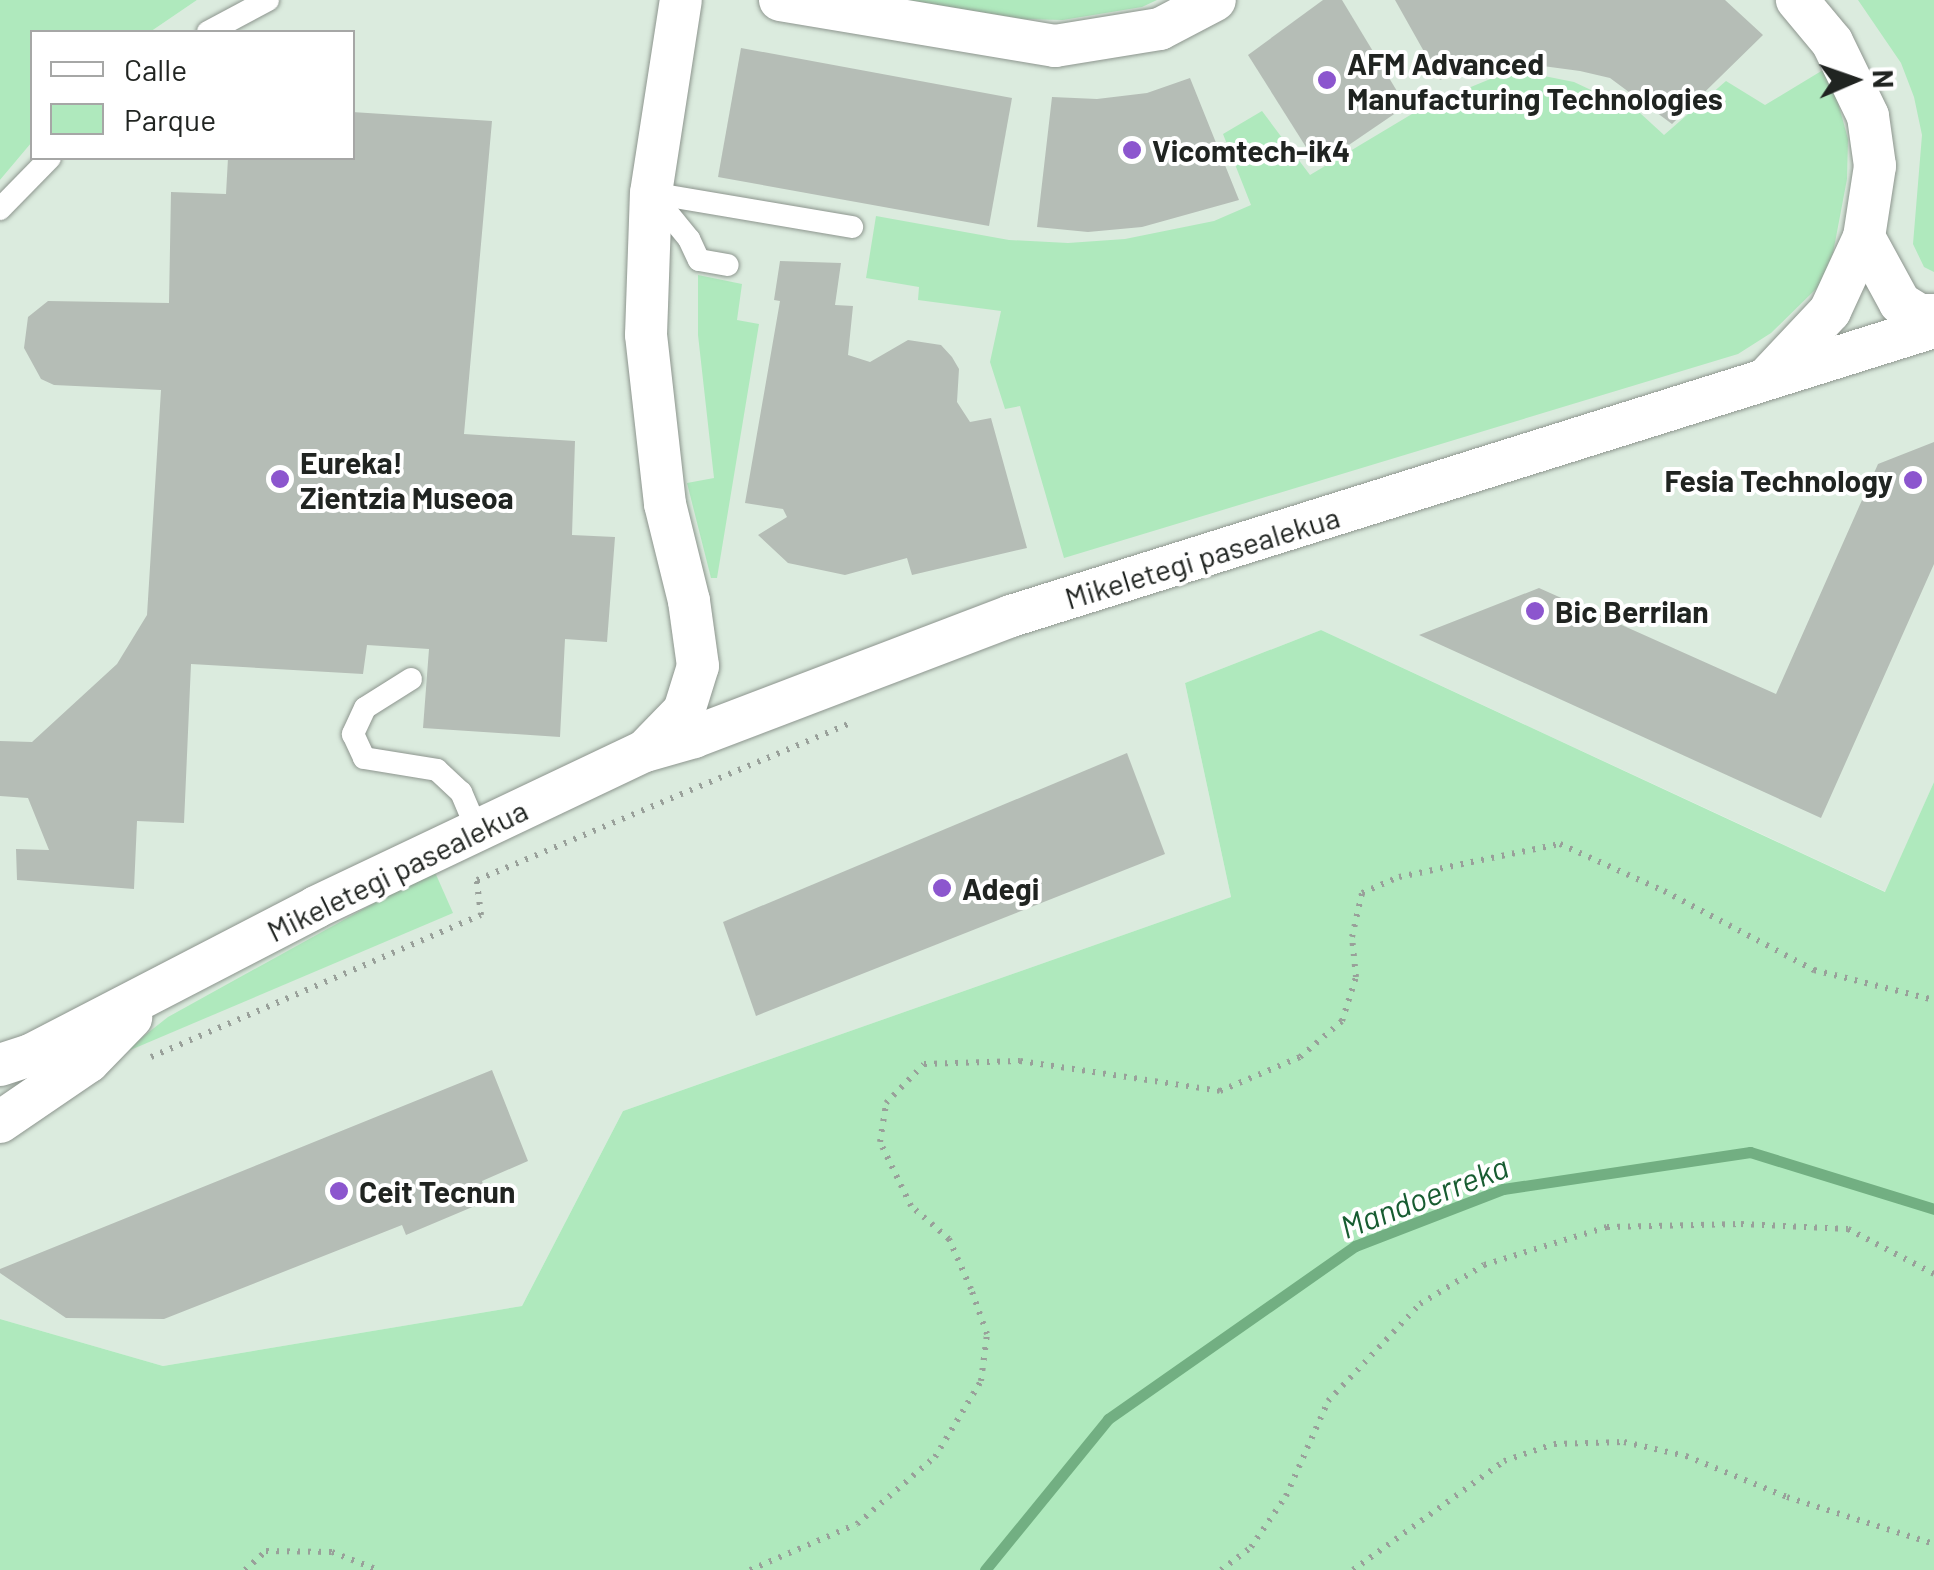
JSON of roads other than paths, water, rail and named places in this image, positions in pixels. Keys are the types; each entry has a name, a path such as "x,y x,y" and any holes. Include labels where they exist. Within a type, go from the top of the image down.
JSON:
{"street":[{"name":"Mikeletegi pasealekua","path":"645,751 684,712 698,666 652,414 646,316 651,192 681,0"},
{"path":"780,0 1055,46 1160,29 1215,0"},
{"name":"Mikeletegi pasealekua","path":"1765,380 1801,347 1830,311 1864,236 1875,166 1868,116 1832,42 1797,0"},
{"path":"1864,236 1900,303 1919,315 1934,315"},
{"name":"Mikeletegi pasealekua","path":"0,1064 31,1056 476,828 645,751 694,737 1012,616 1934,327"},
{"name":"Mikeletegi pasealekua","path":"0,1122 88,1062 152,996"}],"lane":[{"path":"212,30 268,0"},
{"path":"0,208 48,160"},
{"path":"651,192 852,226"},
{"path":"651,192 689,239 699,260 728,265"},
{"path":"411,679 366,708 353,734 364,758 437,770 461,792 476,828"}],"waterway":[{"name":"Mandoerreka","path":"985,1570 1108,1419 1355,1246 1503,1189 1750,1152 1934,1209"}],"place":[{"name":"AFM Advanced Manufacturing Technologies","path":"1327,80"},
{"name":"Vicomtech-ik4","path":"1132,150"},
{"name":"Eureka! Zientzia Museoa","path":"280,479"},
{"name":"Fesia Technology","path":"1913,480"},
{"name":"Bic Berrilan","path":"1535,611"},
{"name":"Adegi","path":"942,888"},
{"name":"Ceit Tecnun","path":"339,1191"}]}
